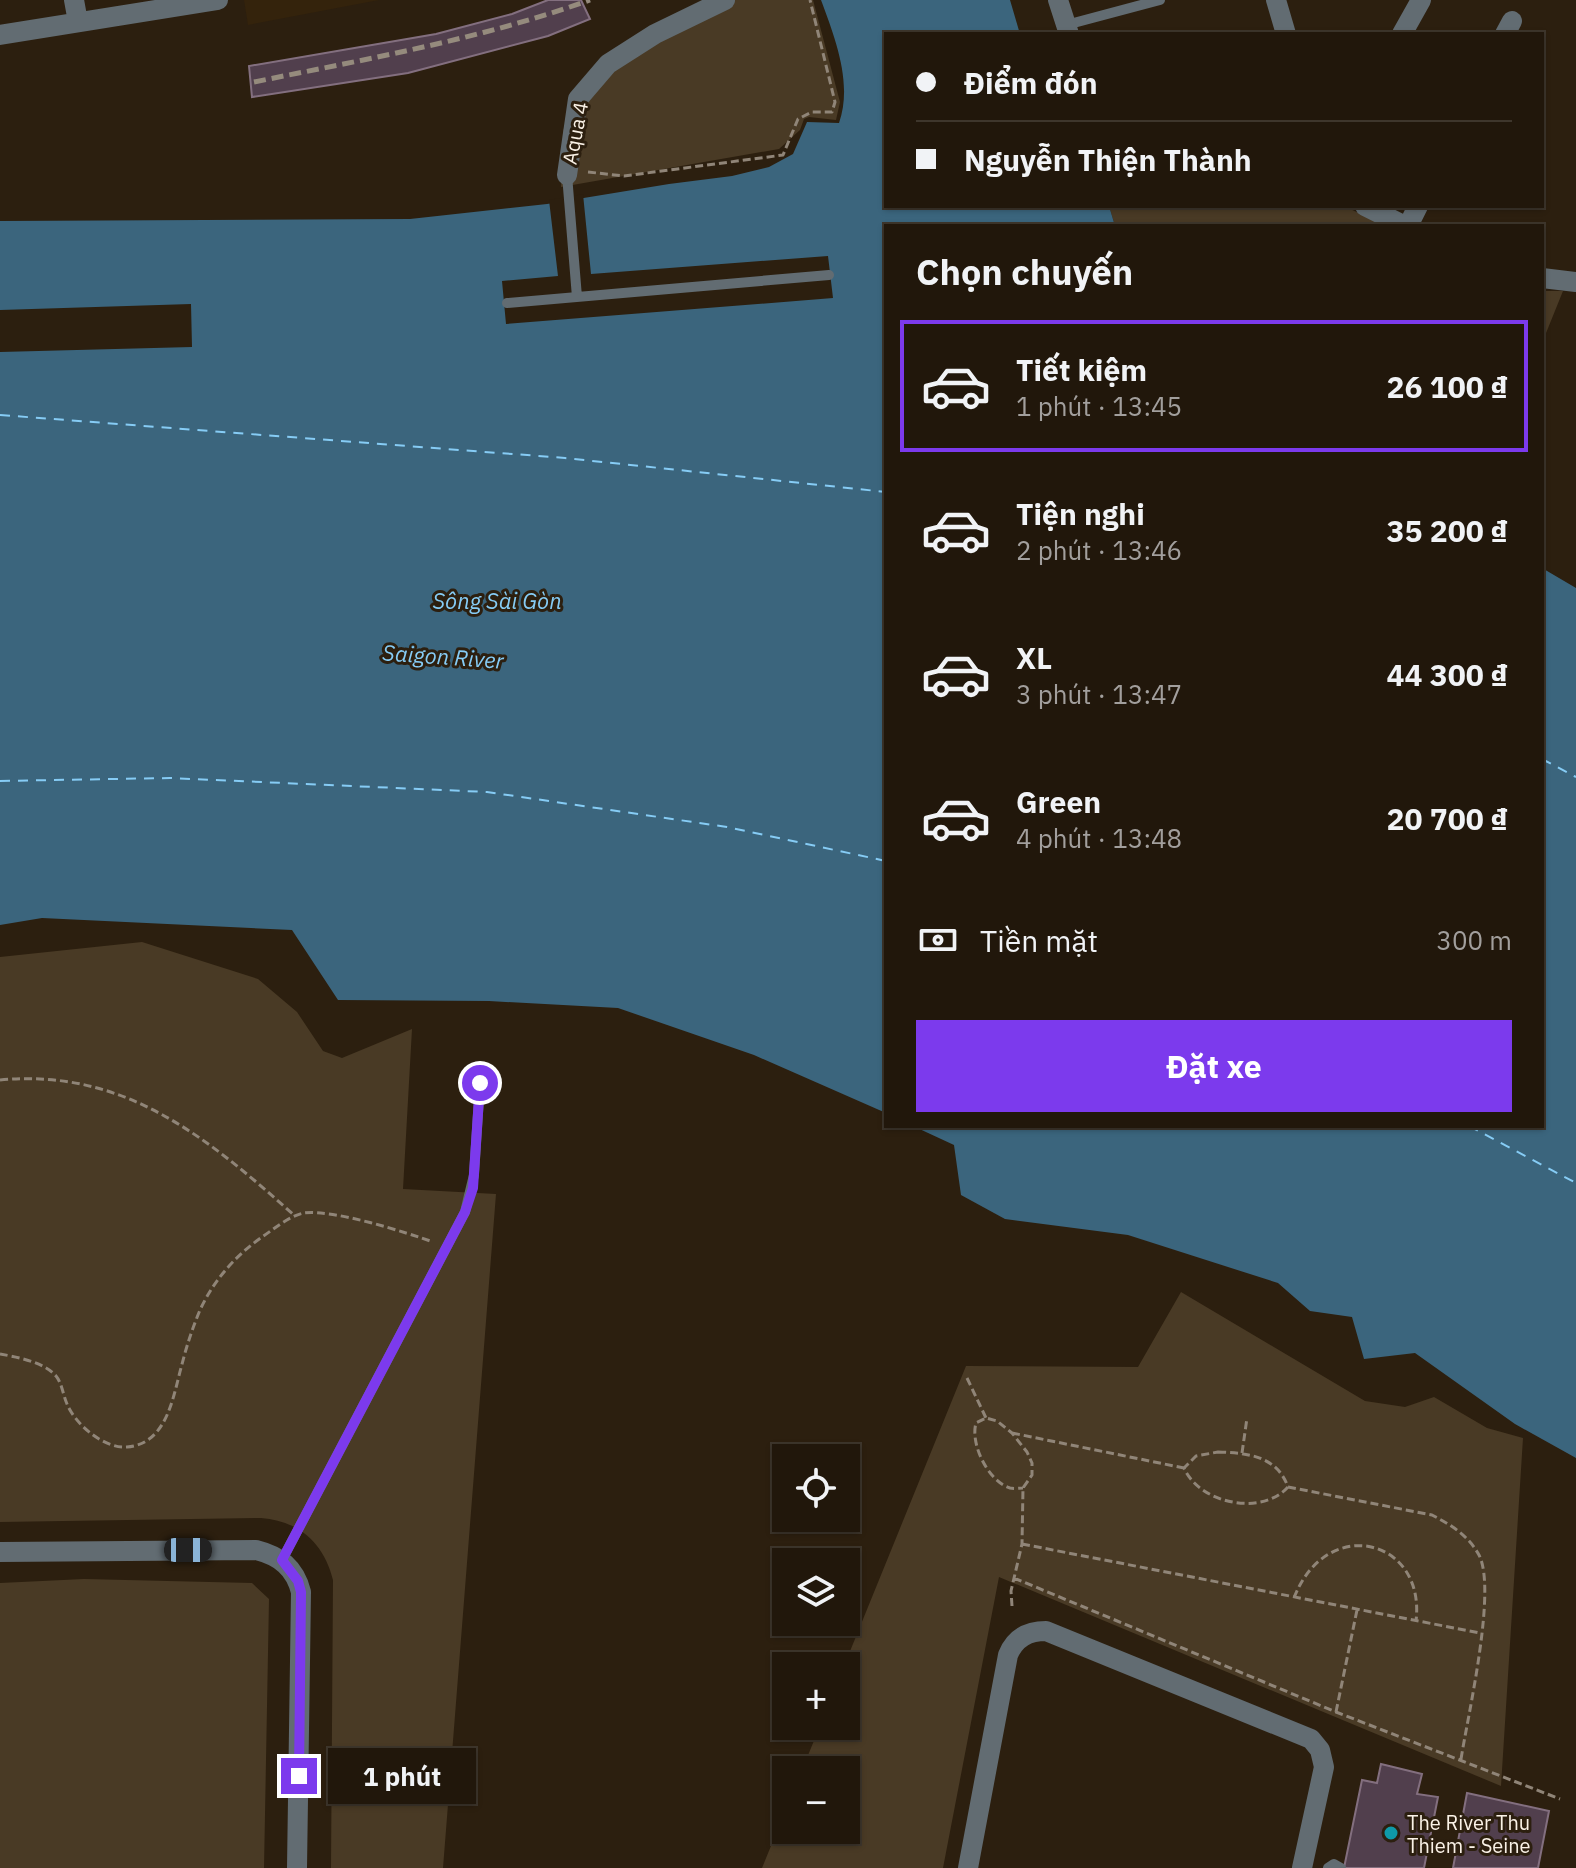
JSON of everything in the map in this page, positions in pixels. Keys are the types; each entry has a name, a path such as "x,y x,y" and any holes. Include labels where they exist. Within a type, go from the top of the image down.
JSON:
{"street":[{"path":"74,0 78,22"},
{"path":"0,35 218,0"},
{"name":"Aqua 4","path":"577,174 578,99 608,64 655,34 725,0"},
{"path":"1058,0 1068,30"},
{"path":"1276,0 1285,32"},
{"path":"1403,32 1421,0"},
{"path":"1369,208 1403,224"},
{"path":"1544,278 1576,282"},
{"path":"0,1552 256,1550 282,1560 298,1581 301,1592 297,1868"},
{"path":"968,1868 1008,1655 1021,1637 1046,1631 1311,1739 1323,1756 1324,1767 1302,1868"}],"lane":[{"path":"1068,30 1160,0"},
{"name":"Aqua 4","path":"577,174 577,297"},
{"path":"507,303 829,275"},
{"path":"282,1560 465,1212 473,1188 480,1083"},
{"path":"1328,1868 1334,1864 1341,1868"}],"path":[{"path":"577,174 624,176 783,155 798,119 812,112 832,112 835,102 810,0"},
{"path":"0,1080 72,1082 139,1101 213,1148 295,1216"},
{"path":"0,1354 31,1362 54,1374 71,1412 104,1442 126,1448 143,1443 156,1433 169,1412 194,1326 217,1281 240,1255 295,1216 311,1213 351,1219 447,1247"},
{"path":"967,1378 986,1418"},
{"path":"1012,1606 1011,1591 1022,1544 1023,1488 1032,1475 1032,1463 1012,1433 997,1421 986,1418 976,1423 973,1434 978,1454 992,1474 1010,1488 1023,1488"},
{"path":"1242,1453 1247,1418"},
{"path":"1012,1433 1184,1468 1196,1488 1226,1500 1260,1502 1274,1498 1288,1487 1421,1513 1452,1525 1468,1539 1486,1575 1485,1613 1461,1760"},
{"path":"1184,1468 1196,1456 1218,1452 1242,1453 1271,1462 1284,1476 1288,1487"},
{"path":"1022,1544 1480,1633"},
{"path":"1294,1598 1305,1574 1319,1558 1341,1547 1366,1546 1392,1556 1404,1569 1415,1591 1416,1621"},
{"path":"1014,1578 1336,1712 1560,1799"},
{"path":"1336,1712 1357,1610"}],"shaded area":[{"path":"244,0 379,0 248,25"},
{"path":"709,0 813,0 840,102 836,120 804,119 800,130 779,149 561,187 563,131 573,101"},
{"path":"1110,208 1348,208 1382,224 1114,224"},
{"path":"1544,291 1563,291 1544,338"},
{"path":"142,942 258,979 297,1012 323,1051 342,1058 412,1029 403,1189 496,1194 443,1868 331,1868 333,1580 323,1555 308,1536 287,1524 261,1518 0,1522 0,957"},
{"path":"1181,1292 1365,1401 1405,1407 1434,1397 1487,1428 1523,1438 1501,1786 999,1577 943,1868 762,1868 772,1843 860,1844 860,1756 808,1756 814,1740 860,1740 860,1652 850,1652 856,1636 860,1636 860,1627 966,1366 1138,1367"},
{"path":"84,1579 252,1583 269,1599 264,1868 0,1868 0,1583"}],"water":[{"name":"Sông Sài Gòn","path":"821,0 1010,0 1019,32 884,32 884,208 1110,208 1114,224 884,224 884,1112 754,1055 618,1008 489,1001 338,1000 292,930 42,918 0,925 0,221 410,219 547,204 732,176 769,167 793,154 807,122 839,123 844,92 837,45"},
{"path":"1544,569 1576,588 1576,1458 1515,1424 1415,1353 1364,1359 1352,1317 1310,1311 1278,1283 1128,1235 1005,1219 961,1195 954,1145 917,1128 1544,1128"}],"pier":[{"path":"583,194 591,274 828,256 833,298 506,324 502,281 558,276 549,200"},
{"path":"191,304 192,347 0,352 0,310"}],"building":[{"path":"548,0 581,0 590,19 548,36 408,73 252,97 249,66 436,34 512,14"},
{"name":"The River Thu Thiem - Seine","path":"1381,1764 1422,1774 1417,1794 1438,1797 1424,1868 1344,1868 1362,1780 1377,1783"},
{"path":"1467,1793 1549,1811 1538,1868 1453,1868"}],"ferry route":[{"path":"0,415 565,458 884,492"},
{"path":"1544,760 1576,777"},
{"path":"0,781 170,778 487,792 727,827 884,861"},
{"path":"1473,1128 1576,1183"}],"railway":[{"path":"254,82 466,37 590,0"}],"place":[{"name":"The River Thu Thiem - Seine","path":"1391,1833"}],"route":[{"path":"299,1776 301,1592 298,1581 282,1560 465,1212 473,1188 480,1083"}],"water label":[{"name":"Saigon River","path":"443,656"}]}
